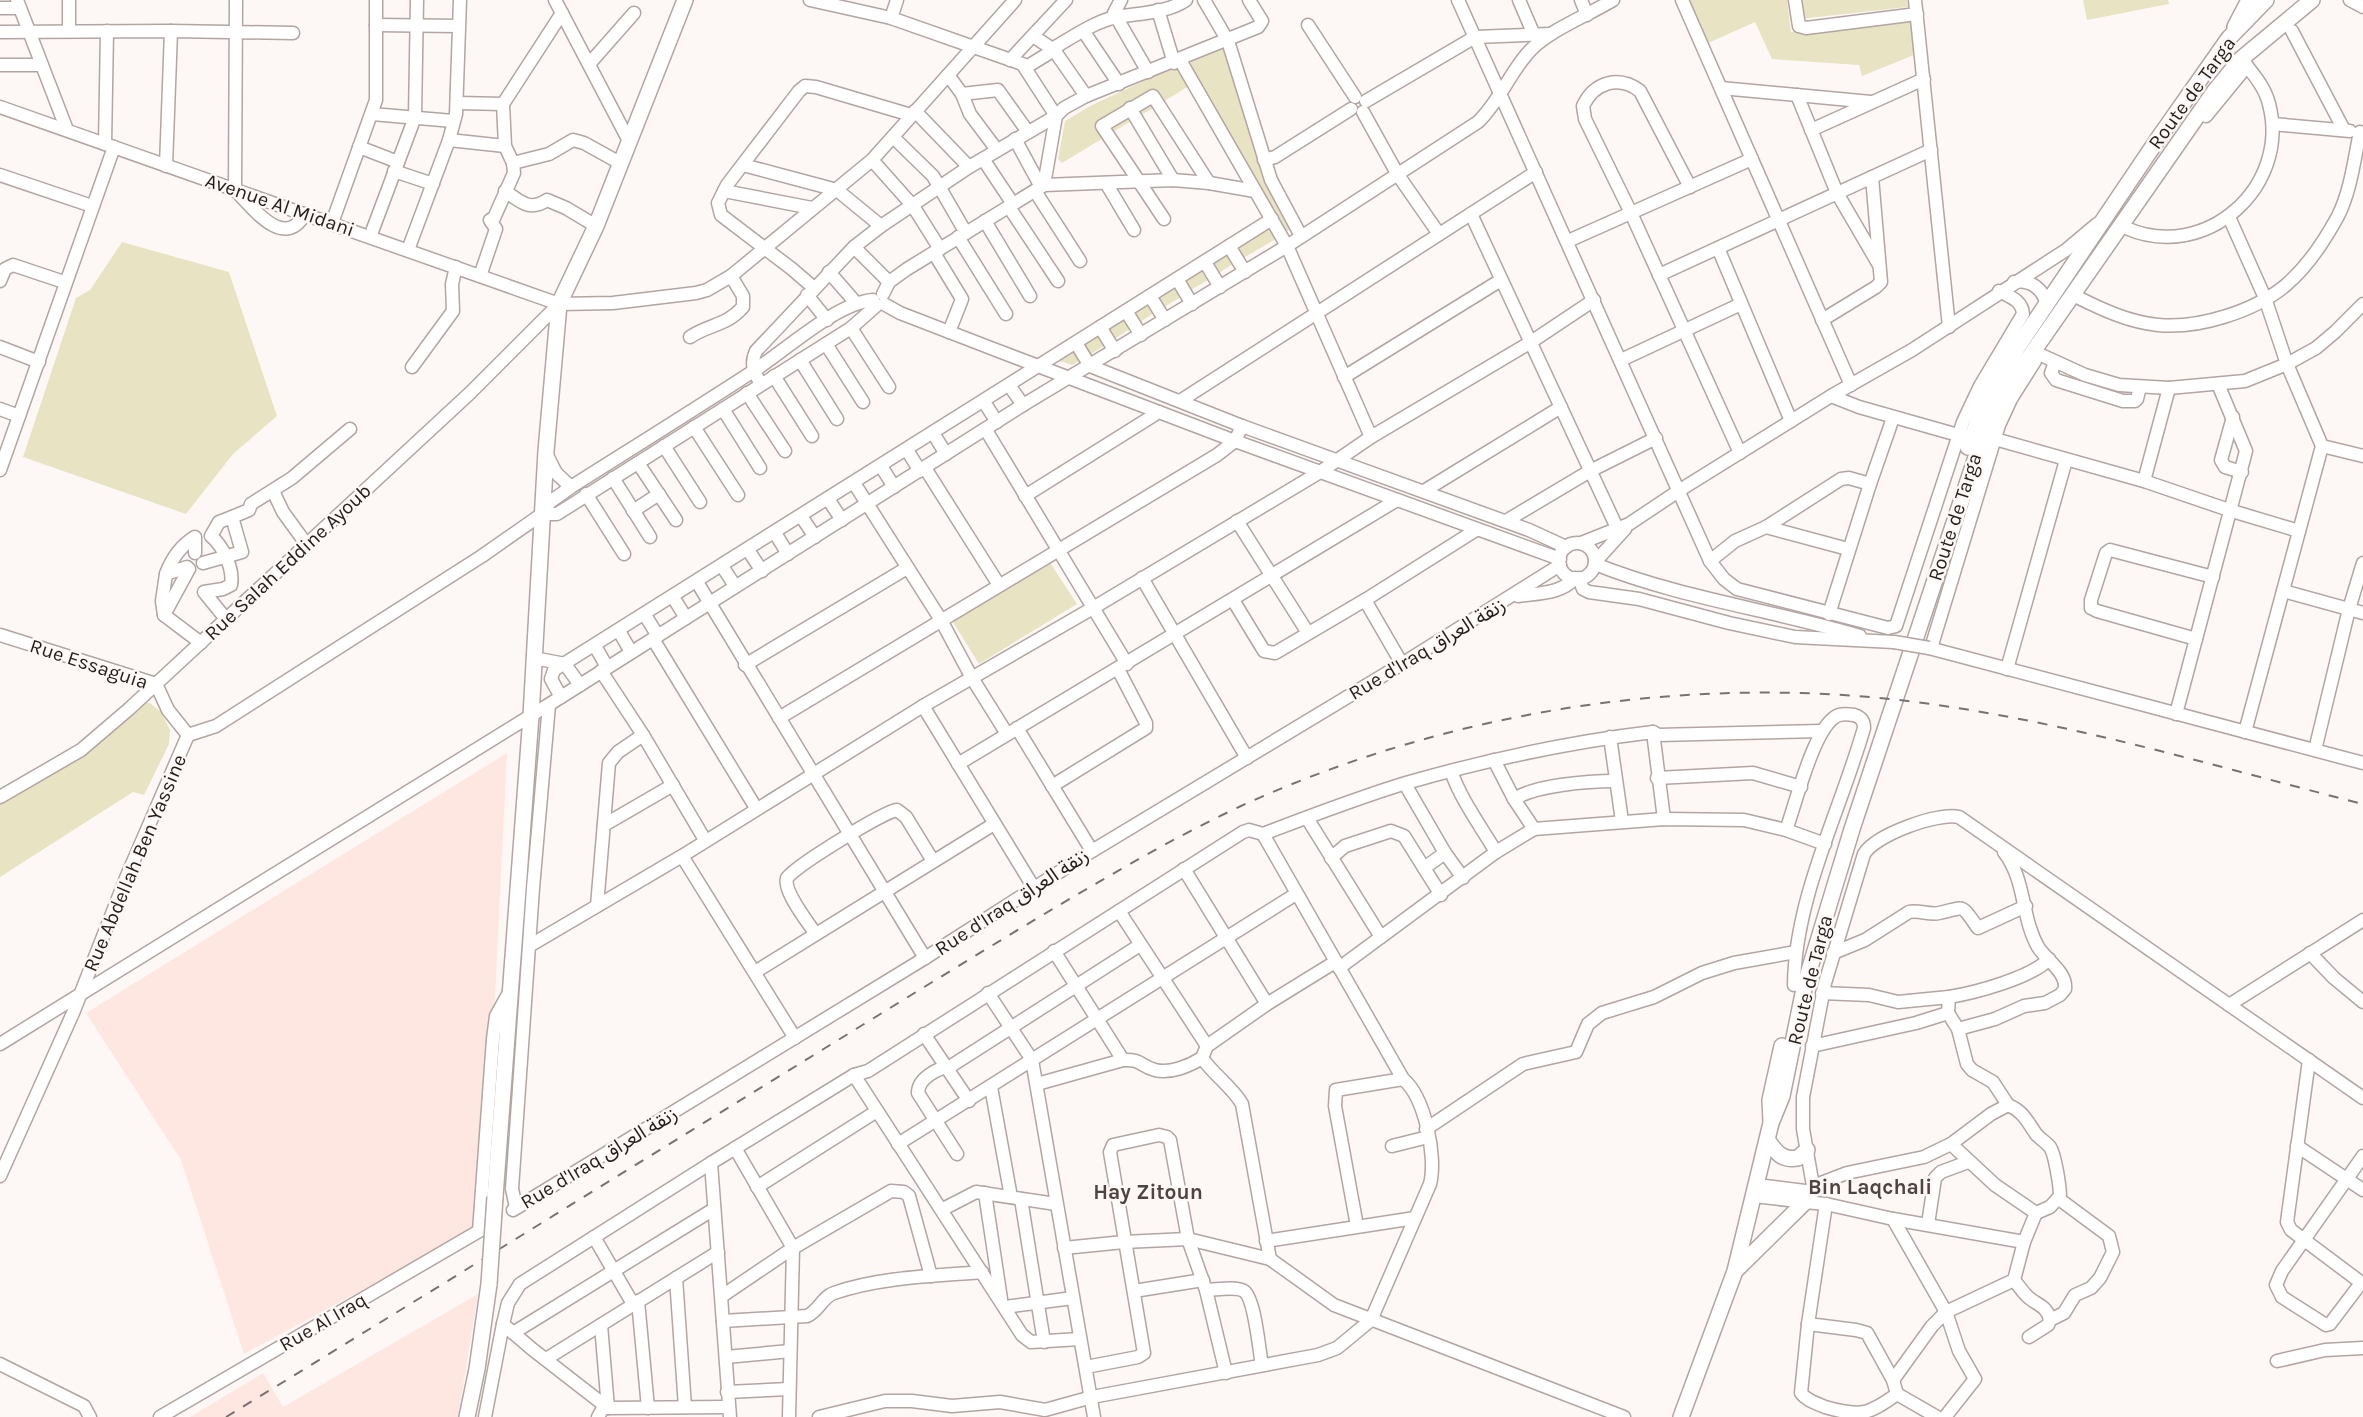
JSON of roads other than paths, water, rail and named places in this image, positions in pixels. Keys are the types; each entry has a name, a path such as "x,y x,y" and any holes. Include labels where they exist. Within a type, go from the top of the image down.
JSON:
{"main road":[{"path":"467,1417 477,1370 489,1284 531,716 546,451 560,304 596,225 684,0"},
{"path":"2229,38 2249,0"},
{"name":"Route de Targa","path":"1681,1417 1735,1271 1756,1191 1771,1123 1770,1100 1794,986 1882,707 1976,425 2002,371 2160,136 2229,38 2266,0"},
{"name":"Route de Targa","path":"1771,1123 1782,1096 1805,984 1849,840 1983,433 2016,376 2214,92 2312,0"},
{"path":"1768,1141 1776,1153 1784,1158 1798,1158 1807,1150"},
{"path":"1735,1271 1811,1193"}],"street":[{"path":"69,0 69,31"},
{"path":"236,0 235,190 275,227 285,230 294,227 305,214"},
{"path":"332,223 376,100 376,0"},
{"path":"370,237 415,117 417,0"},
{"path":"408,250 449,140 458,102 460,0"},
{"path":"555,0 629,141"},
{"path":"815,0 891,18 1023,65 1033,64 1057,46 1116,17 1164,6 1174,8 1186,0"},
{"path":"891,18 897,0"},
{"path":"560,304 614,303 696,293 707,290 731,276 872,160 1015,0"},
{"path":"1010,60 1066,0"},
{"path":"1121,0 1114,11 1116,17 1148,72"},
{"path":"1204,0 1228,41 1264,160 1280,198 1301,236"},
{"path":"761,384 753,371 756,351 854,247 881,226 969,167 1086,96 1228,41 1260,26 1261,18 1249,0"},
{"path":"1458,0 1710,561 1726,582 1737,589 1888,628 1898,623 1958,435 1980,386 2023,314 2018,301 1999,291"},
{"path":"1519,0 1534,34"},
{"path":"1581,0 1587,15"},
{"path":"0,1044 549,705 1023,405 1245,272 1398,175 1487,114 1528,52 1552,34 1613,0"},
{"path":"1682,0 1851,385"},
{"path":"1795,0 1797,22 1799,26 1806,28 1917,14"},
{"path":"1915,0 1949,327"},
{"path":"2350,0 2363,7"},
{"path":"0,8 18,4 67,130"},
{"path":"1164,6 1177,61 1287,246 1371,437"},
{"path":"480,276 496,229 490,220 494,218 514,173 513,163 505,146 503,104 562,13"},
{"path":"590,63 634,13"},
{"path":"376,25 458,26"},
{"path":"1308,25 1359,105 1398,175 1439,234"},
{"path":"0,469 92,206 109,146 107,31"},
{"path":"166,166 171,31"},
{"path":"0,32 236,31 293,33"},
{"path":"2292,31 2344,130"},
{"path":"1084,32 1119,84"},
{"path":"1264,160 1275,157 1475,37 1552,34"},
{"path":"1033,36 1054,50 1086,96"},
{"path":"1930,648 1995,439 2011,399 2077,297 2182,146 2244,62 2264,89 2273,124 2271,148 2261,178 2248,199 2229,217 2205,230 2176,236 2142,235 2126,228"},
{"path":"0,66 41,65"},
{"path":"1023,65 1056,116 1040,188"},
{"path":"948,75 962,94 970,114 998,150"},
{"path":"1812,130 1924,79"},
{"path":"1690,187 1640,91 1628,85 1604,83 1589,96 1582,112 1631,213 1740,453"},
{"path":"827,320 811,292 765,249 721,215 718,203 727,185 799,91 805,86 816,87 913,113 969,167"},
{"path":"1721,88 1871,102"},
{"path":"962,94 998,90 1028,132"},
{"path":"1797,95 1837,193 1871,255 1879,265"},
{"path":"1164,219 1102,126 1153,96 1209,183"},
{"path":"458,102 503,104"},
{"name":"Avenue Al Midani","path":"0,107 560,304"},
{"path":"1130,108 1173,180"},
{"path":"372,114 453,121"},
{"path":"2077,297 2121,317 2158,325 2179,325 2224,317 2265,298 2295,277 2334,223 2346,196 2361,133 2273,124"},
{"path":"893,137 933,176 962,235 1006,314"},
{"path":"1015,139 1080,261"},
{"path":"449,140 505,146"},
{"path":"513,163 549,154 573,140 584,143 620,163"},
{"path":"359,147 433,184"},
{"path":"1659,275 1931,150"},
{"path":"983,159 1058,280"},
{"path":"1568,241 1752,159"},
{"path":"872,160 913,206 962,299 949,332"},
{"path":"743,165 837,190 881,226"},
{"path":"1180,401 1536,172"},
{"path":"0,175 92,206"},
{"path":"1822,320 1879,285 1881,274 1872,177"},
{"path":"542,514 557,514 851,328 879,301 889,282 1040,188 1173,180 1209,183 1255,191"},
{"path":"1106,183 1134,230"},
{"path":"505,191 531,206 537,206 547,200 556,203 596,225"},
{"path":"724,191 812,208"},
{"path":"1471,214 1590,471 1624,527"},
{"path":"1076,343 1090,366 1242,426 1506,521 1566,547 1624,527 1831,396 1949,327 1999,291 2066,250 2105,217"},
{"path":"2229,217 2265,298 2287,364 2322,446 2245,732"},
{"path":"561,697 551,676 554,670 645,615 1272,219"},
{"path":"985,221 1030,297"},
{"path":"1229,246 1245,272"},
{"path":"854,247 889,282"},
{"path":"1718,248 1791,421"},
{"path":"1205,262 1220,287"},
{"path":"0,281 5,269 13,265 64,282"},
{"path":"412,367 453,311 452,284 456,267"},
{"path":"829,272 856,303"},
{"path":"690,337 699,331 727,322 743,307 743,296 731,276"},
{"path":"1177,279 1192,304"},
{"path":"1344,377 1501,280"},
{"path":"2013,283 2020,281 2033,285 2042,293 2047,305"},
{"path":"1150,296 1165,320"},
{"path":"529,946 682,856 923,706 1094,608 1320,472 1371,437 1531,342 1594,300"},
{"path":"542,514 550,501 753,371 827,320 856,303 879,301 949,332 1235,441 1541,553 1560,562 1565,573 1577,578 1583,589 1589,592"},
{"name":"Rue Salah Eddine Ayoub","path":"0,797 81,750 156,684 470,393 560,304"},
{"path":"1621,360 1742,304"},
{"path":"2039,354 2107,382 2140,387 2169,388 2245,381 2287,364 2316,348 2363,304"},
{"path":"1126,311 1141,335"},
{"path":"1100,327 1115,351"},
{"path":"851,328 889,387"},
{"path":"826,344 863,402"},
{"path":"0,347 39,362"},
{"path":"800,360 837,419"},
{"path":"774,376 812,436"},
{"path":"2176,714 2232,511 2246,451 2218,384"},
{"path":"1009,385 1023,405"},
{"path":"2144,481 2169,388"},
{"path":"747,393 785,451"},
{"path":"1831,396 1893,418 1958,435"},
{"path":"984,402 997,422"},
{"path":"1424,491 1561,407"},
{"path":"0,409 20,416"},
{"path":"723,409 760,468"},
{"path":"1025,496 1159,412"},
{"path":"2233,417 2221,460 2225,467 2242,472"},
{"path":"1829,614 1848,549 1893,418"},
{"path":"779,718 1217,455 1235,441 1242,426"},
{"path":"694,427 738,495"},
{"path":"199,557 219,522 249,510 251,504 292,478 350,429"},
{"path":"986,430 1094,608 1123,666 1146,723 1146,728 1052,786"},
{"path":"933,433 946,454"},
{"path":"1506,521 1590,471 1656,438"},
{"path":"1995,439 2144,481 2299,531"},
{"path":"664,446 700,502"},
{"path":"2322,446 2363,456"},
{"path":"907,450 923,469 999,585"},
{"path":"546,451 556,473 571,487"},
{"path":"2007,669 2066,460"},
{"path":"638,463 676,520"},
{"path":"881,466 894,487"},
{"path":"1710,561 1735,541 1766,527 1841,479 1849,477 1870,484"},
{"path":"613,478 650,537"},
{"path":"854,483 940,620 972,678 1052,786 1092,851"},
{"path":"273,491 283,512 306,545"},
{"path":"586,494 624,554"},
{"path":"633,511 659,494"},
{"path":"828,499 842,520"},
{"path":"958,764 1397,500"},
{"name":"Rue Abdellah Ben Yassine","path":"0,1176 81,994 126,878 188,735 216,726 482,556 542,514"},
{"path":"801,516 815,537"},
{"path":"199,557 226,558 243,552 232,517"},
{"path":"1237,521 1308,633"},
{"path":"1577,578 1589,574 1624,527"},
{"path":"1766,527 1848,549"},
{"path":"1233,600 1267,653 1280,651 1476,530"},
{"path":"775,533 788,554"},
{"path":"201,643 164,615 162,601 166,574 172,560 186,543 195,537 211,536 217,541 226,558 232,578 231,585 223,589 204,592 226,620"},
{"path":"166,574 188,568 197,570 199,557 195,537"},
{"path":"1581,543 1592,551 1595,563"},
{"path":"1612,543 1610,559 1616,572"},
{"path":"1560,562 1566,547"},
{"path":"748,550 762,571"},
{"path":"2196,639 2097,611 2091,608 2091,600 2106,553 2110,550 2213,577"},
{"path":"1538,580 1545,563 1541,553"},
{"name":"Rue d'Iraq زنقة العراق","path":"529,946 513,1183 514,1209 925,958 1092,851 1514,596 1560,562"},
{"path":"1595,563 1616,572 1726,604 1822,625 1876,640"},
{"path":"2315,750 2349,609 2363,563"},
{"path":"723,566 735,586"},
{"path":"164,615 188,568"},
{"path":"745,665 907,568"},
{"path":"1142,578 1247,758"},
{"name":"Rue d'Iraq زنقة العراق","path":"1514,596 1555,591 1577,578"},
{"path":"697,582 745,665 925,958"},
{"path":"1555,591 1589,592 1639,599 1729,623 1794,637 1820,640 1876,640 1930,648 2363,763"},
{"path":"2283,591 2363,613"},
{"path":"673,597 686,618"},
{"path":"1365,600 1402,664"},
{"path":"645,615 655,637 756,808"},
{"path":"619,631 632,652"},
{"name":"Rue Essaguia","path":"0,635 156,684 168,710 188,735"},
{"path":"595,646 604,669 705,840"},
{"path":"534,658 565,664 580,685"},
{"path":"529,946 549,705"},
{"path":"923,706 1034,888"},
{"path":"1786,830 1821,730 1841,714 1858,717 1864,724 1803,915 1796,952 1794,986"},
{"path":"484,1417 508,1303 520,1284 854,1075 868,1071 1243,832 1249,830 1263,834 1405,784 1451,771 1610,737 1653,732 1658,735 1821,730"},
{"path":"1653,732 1664,819"},
{"path":"597,906 609,763 618,752 643,735"},
{"path":"1610,737 1622,821"},
{"path":"1494,760 1514,799 1534,829"},
{"path":"1451,771 1459,794 1496,852"},
{"path":"1658,778 1754,773 1801,787"},
{"path":"1514,799 1536,791 1573,784 1615,781"},
{"path":"1405,784 1444,853 1463,878"},
{"path":"604,825 673,785"},
{"path":"815,933 785,883 787,878 850,835 897,810 906,817 933,861"},
{"path":"2024,1242 1893,1219 1826,1204 1811,1193 1802,1107 1822,993 1833,953 1864,854 1873,843 1913,826 1945,815 1959,817 2363,1098"},
{"path":"1307,818 1381,937"},
{"path":"1037,1084 1123,1060 1135,1060 1152,1070 1163,1071 1190,1065 1267,1004 1337,966 1441,895 1496,852 1534,829 1664,819 1744,820 1786,830 1825,844"},
{"path":"755,972 994,824"},
{"path":"1331,858 1345,846 1391,831 1404,836 1441,895"},
{"path":"826,1416 885,1401 912,1401 952,1406 1000,1402 1046,1410 1092,1397 1318,1355 1337,1348 1377,1322 1432,1174 1427,1133 1419,1101 1412,1086 1404,1079 1337,966 1263,834"},
{"path":"1958,1029 1995,1019 2024,1006 2045,1003 2065,989 2064,980 2039,948 2015,869 1996,842"},
{"path":"1424,868 1444,853"},
{"path":"682,856 795,1038"},
{"path":"1184,869 1267,1004"},
{"path":"898,1144 1296,894"},
{"path":"1833,953 1864,940 1916,910 1937,913 1959,907 1964,909 1978,928 2026,906"},
{"path":"1119,911 1162,979 1221,1082 1235,1093 1242,1104 1270,1259"},
{"path":"2229,1005 2363,920"},
{"path":"957,1154 921,1097 918,1088 927,1077 951,1066 1075,984 1140,945"},
{"path":"1054,951 1123,1060"},
{"path":"1392,1146 1427,1133 1523,1064 1576,1052 1588,1024 1602,1013 1653,997 1702,973 1734,963 1796,952"},
{"path":"2310,952 2334,978 2363,1002"},
{"path":"1822,993 1869,995 1898,1002 1949,997 1967,994 2008,981 2040,966 2049,959"},
{"name":"Rue Al Iraq","path":"160,1417 482,1229 493,1039 496,1016 510,991"},
{"path":"988,993 1032,1060 1094,1417"},
{"path":"1893,1380 1932,1326 1947,1312 2014,1280 2024,1242 2036,1213 2059,1199 2060,1188 2056,1175 2056,1163 2050,1148 2037,1135 2019,1109 2008,1105 1993,1082 1972,1070 1967,1064 1958,1029 1948,1013 1949,997"},
{"path":"1812,1046 1948,1013"},
{"path":"924,1034 969,1101"},
{"path":"2309,1060 2287,1222 2291,1230 2304,1239 2362,1284 2330,1324 2322,1324 2282,1297 2277,1283 2304,1239 2363,1156"},
{"path":"854,1075 1026,1340 1044,1342 1080,1339"},
{"path":"1357,1226 1335,1106 1336,1090 1404,1079"},
{"path":"991,1087 1016,1198 1044,1342"},
{"path":"1756,1191 1811,1193 1847,1173 1915,1160 1950,1144 1991,1114 2008,1105"},
{"path":"757,1187 877,1111"},
{"path":"1086,1367 1138,1357 1144,1353 1110,1157 1113,1145 1159,1135 1170,1140 1188,1239 1204,1285 1226,1373"},
{"path":"1950,1144 1995,1185 2036,1213"},
{"path":"2297,1146 2363,1190"},
{"path":"735,1148 793,1248 789,1417"},
{"path":"1928,1224 1935,1178 1941,1172 1968,1162"},
{"path":"503,1324 546,1359 603,1411 685,1407 729,1412 711,1163"},
{"path":"722,1296 793,1248 886,1193 897,1190 909,1196 931,1276"},
{"path":"943,1209 972,1192 1056,1204"},
{"path":"985,1193 1003,1305"},
{"path":"2029,1337 2048,1324 2050,1320 2064,1313 2075,1295 2091,1288 2100,1278 2113,1252 2109,1236 2059,1199"},
{"path":"1826,1204 1800,1388 1804,1397 1843,1415 1852,1416 1873,1411 1897,1394"},
{"path":"513,1333 714,1209"},
{"path":"1266,1241 1415,1218"},
{"path":"1893,1219 1947,1312 1959,1352 1975,1378 1945,1417"},
{"path":"594,1237 636,1302 648,1408"},
{"path":"1064,1248 1188,1239 1270,1259 1326,1300 1377,1322 1624,1417"},
{"path":"546,1359 718,1252"},
{"path":"723,1321 803,1317 811,1315 826,1296 838,1292 872,1284 982,1272"},
{"path":"676,1278 685,1407"},
{"path":"2014,1280 2028,1297 2043,1305 2049,1313 2050,1320"},
{"path":"1134,1292 1204,1285 1239,1290 1247,1294 1252,1307 1262,1365"},
{"path":"1003,1305 1073,1298"},
{"path":"1808,1324 1867,1333 1893,1380 1897,1394 1937,1417"},
{"path":"601,1325 603,1411"},
{"path":"2277,1361 2325,1350 2363,1348"},
{"path":"726,1357 790,1351"},
{"path":"0,1364 84,1406 90,1417"},
{"path":"727,1392 789,1389"}],"railway":[{"path":"226,1417 958,966 1147,854 1241,806 1307,778 1375,754 1444,734 1585,705 1656,697 1728,693 1800,693 1872,697 2014,718 2084,733 2363,804"}],"district":[{"name":"Bin Laqchali","path":"1870,1187"},
{"name":"Hay Zitoun","path":"1148,1192"}]}
